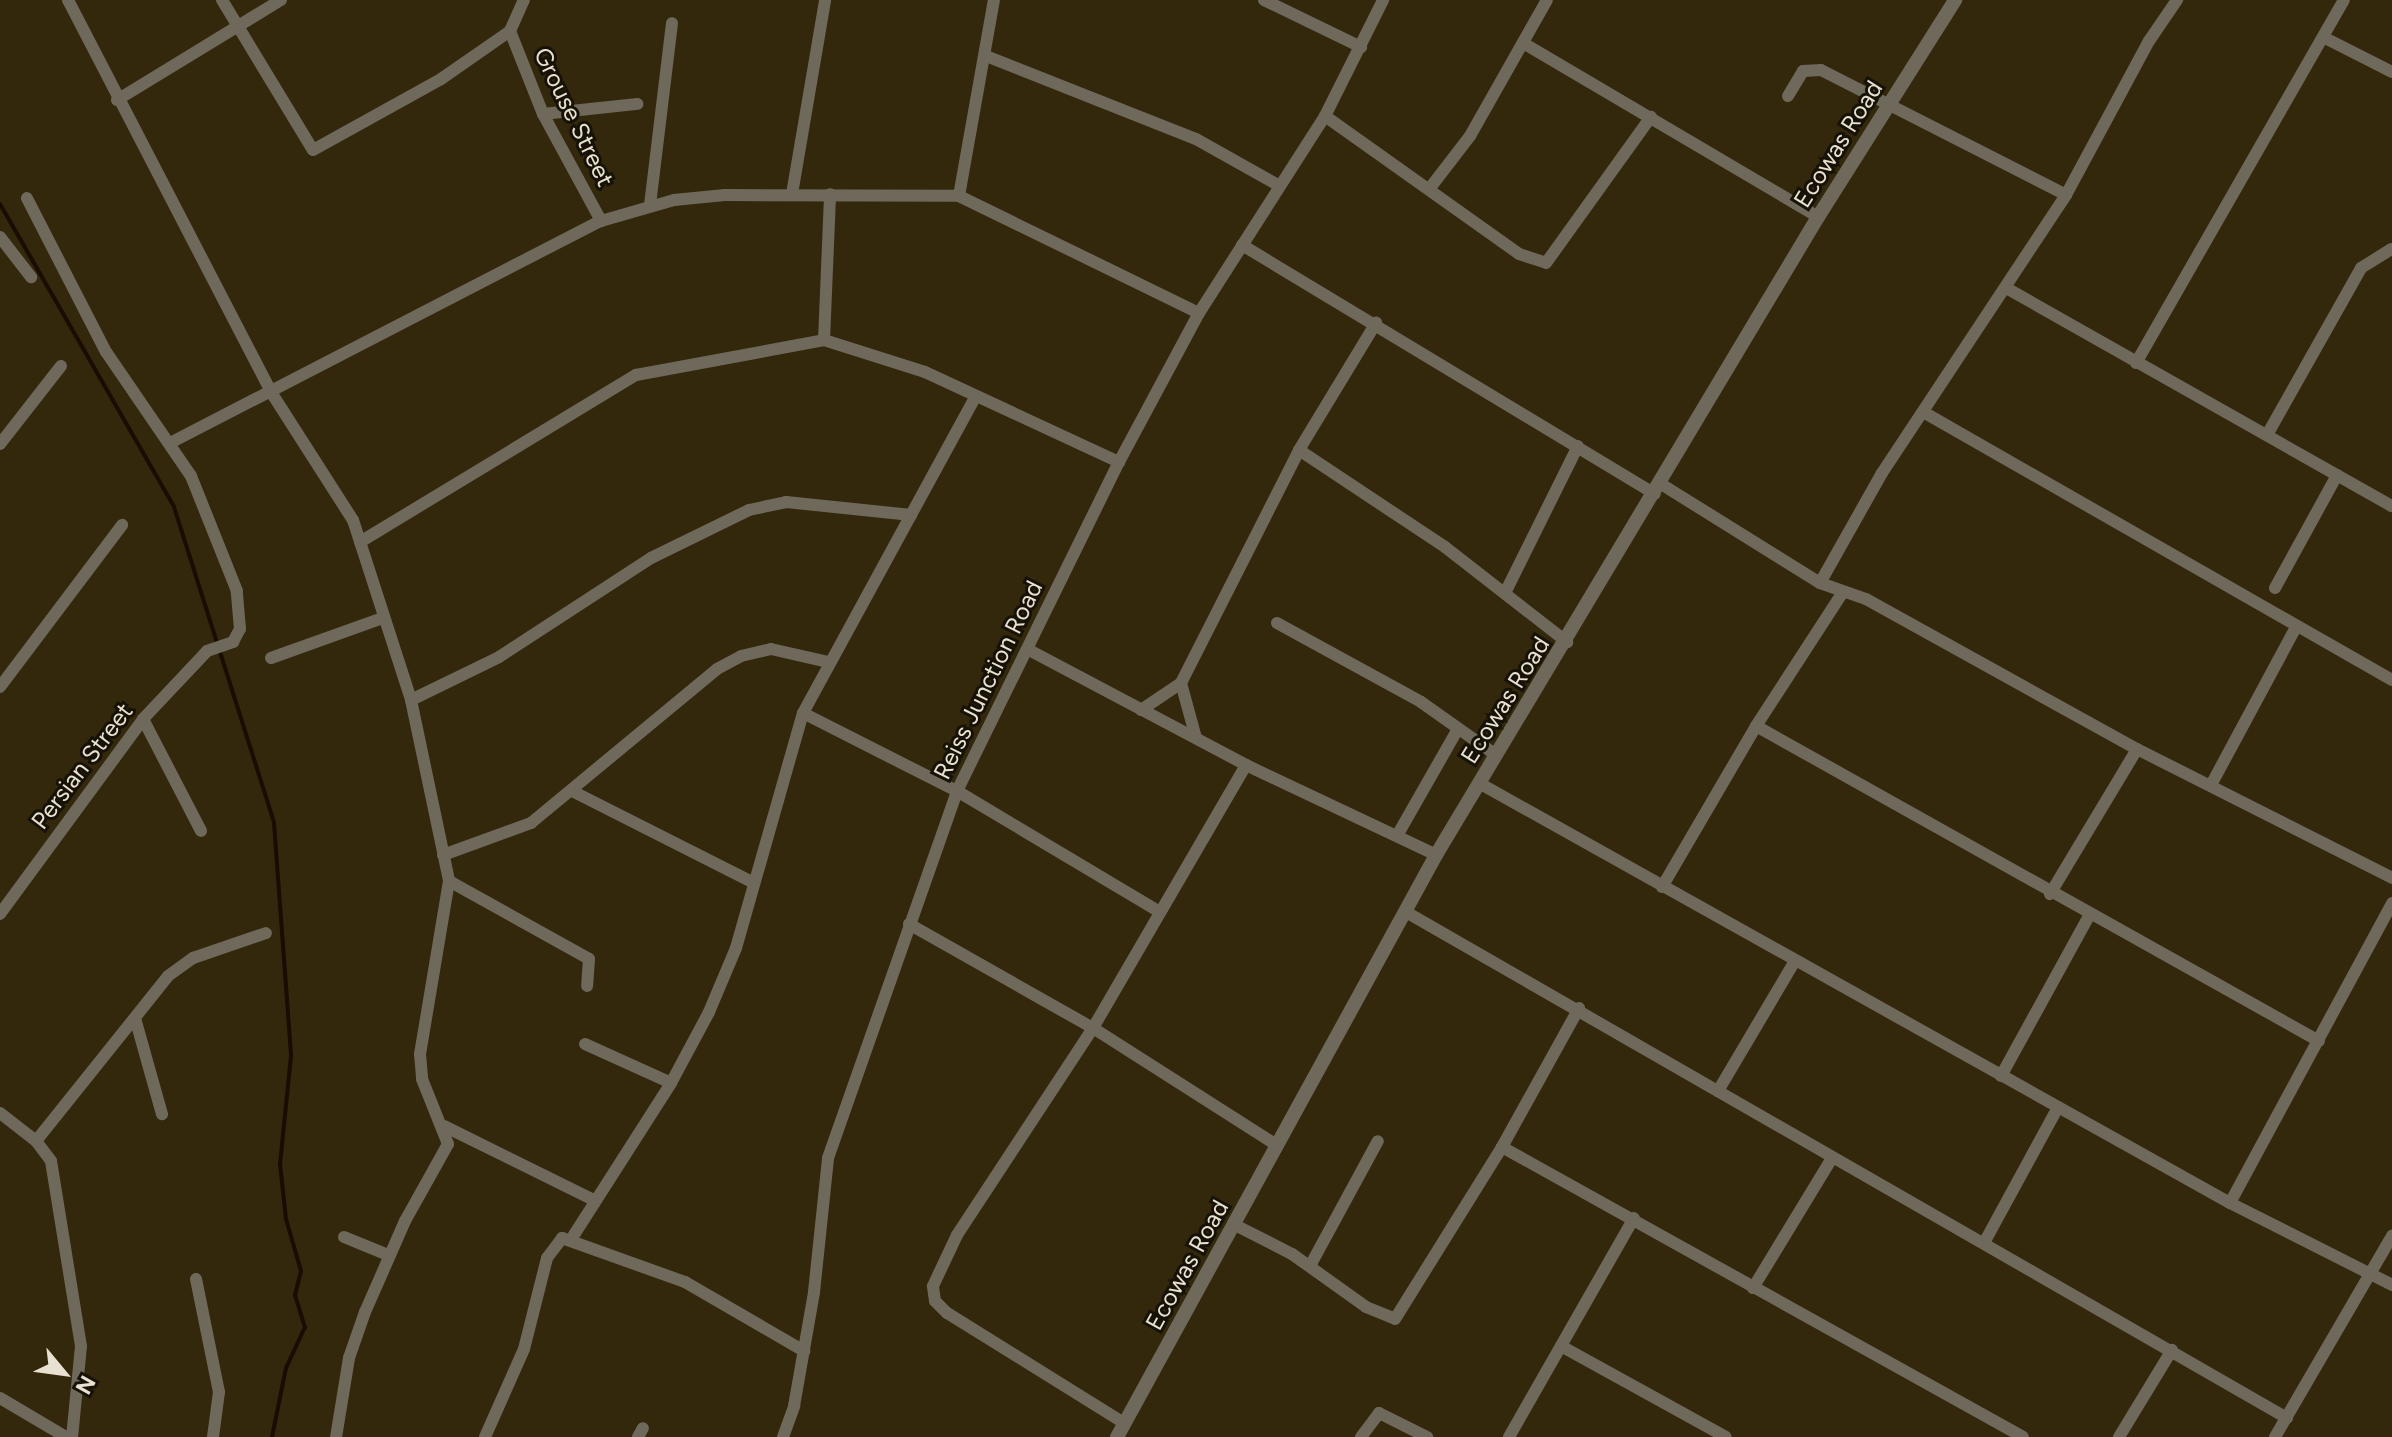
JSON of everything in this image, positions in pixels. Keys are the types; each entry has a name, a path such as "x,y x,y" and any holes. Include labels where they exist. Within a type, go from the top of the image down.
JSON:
{"street":[{"path":"68,0 117,100 271,392 344,505 360,542 411,700 449,881 420,1054 430,1105 444,1126 448,1144 388,1255 349,1358 336,1437"},
{"path":"222,0 313,150 441,79 510,31 524,0"},
{"path":"117,100 281,0"},
{"path":"792,194 825,0"},
{"path":"959,196 994,0"},
{"path":"1264,0 1361,47"},
{"name":"Reiss Junction Road","path":"783,1437 804,1351 828,1158 957,791 1119,462 1199,313 1278,185 1325,116 1383,0"},
{"path":"1430,188 1470,136 1547,0"},
{"name":"Ecowas Road","path":"1117,1437 1436,855 1567,642 1818,217 1955,0"},
{"path":"1820,583 1882,473 2008,289 2066,195 2149,41 2177,0"},
{"path":"2136,363 2325,38 2344,0"},
{"path":"650,205 672,23"},
{"name":"Grouse Street","path":"510,31 543,114 601,221"},
{"path":"2325,38 2392,72"},
{"path":"1523,43 1818,217"},
{"path":"986,56 1196,139 1278,185"},
{"path":"1788,96 1810,68 1890,103 2066,195"},
{"path":"543,114 637,104"},
{"path":"1325,116 1519,254 1546,263 1651,117"},
{"path":"824,340 830,194"},
{"path":"27,198 106,352 170,443 601,221 650,205 725,195 959,196 1199,313"},
{"path":"0,237 31,277"},
{"path":"1242,245 1578,446 1820,583 1866,599 2137,749 2392,878"},
{"path":"2267,435 2361,268 2392,249"},
{"path":"2008,289 2392,506"},
{"path":"1141,710 1181,683 1299,450 1376,323"},
{"path":"360,542 636,375 824,340 925,372 1119,462"},
{"path":"0,444 61,366"},
{"path":"572,1238 671,1083 736,948 803,713 828,662 976,396"},
{"path":"1925,413 2392,680"},
{"name":"Persian Street","path":"0,914 143,719 209,650 233,642 240,629 237,591 207,509 170,443"},
{"path":"1505,593 1578,446"},
{"path":"1299,450 1445,547 1567,642"},
{"path":"2275,588 2337,475"},
{"path":"411,700 499,657 651,558 749,510 786,502 911,515"},
{"path":"0,687 122,525"},
{"path":"1662,887 1756,726 1843,592"},
{"path":"271,658 383,618"},
{"path":"1277,623 1421,702 1496,755"},
{"path":"2211,785 2296,627"},
{"path":"443,855 497,839 574,792 717,669 741,656 771,649 828,662"},
{"path":"1029,650 1246,765 1398,834 1436,855"},
{"path":"1181,683 1196,738"},
{"path":"803,713 957,791 1157,910"},
{"path":"143,719 201,831"},
{"path":"1756,726 2089,916 2319,1041"},
{"path":"1398,834 1458,729"},
{"path":"2050,894 2137,749"},
{"path":"1124,1423 947,1313 935,1301 933,1286 957,1235 1093,1028 1157,910 1246,765"},
{"path":"1479,783 2230,1203 2392,1285"},
{"path":"574,792 754,883"},
{"path":"449,881 589,959 587,986"},
{"path":"2230,1203 2392,903"},
{"path":"1406,912 1579,1008 1832,1158 2287,1418"},
{"path":"2001,1076 2089,916"},
{"path":"909,924 1093,1028 1278,1146"},
{"path":"36,1141 168,976 193,958 266,933"},
{"path":"1718,1091 1795,961"},
{"path":"1235,1225 1310,1266 1366,1307 1395,1319 1502,1147 1579,1008"},
{"path":"135,1018 162,1114"},
{"path":"585,1044 671,1083"},
{"path":"1984,1243 2058,1107"},
{"path":"0,1113 36,1141 51,1161 81,1346 72,1437"},
{"path":"444,1126 596,1201"},
{"path":"1310,1266 1378,1141"},
{"path":"1502,1147 2023,1437"},
{"path":"1753,1288 1832,1158"},
{"path":"1509,1437 1634,1218"},
{"path":"2275,1437 2392,1236"},
{"path":"344,1237 388,1255"},
{"path":"485,1437 524,1349 547,1258 555,1243 572,1238 685,1282 804,1351"},
{"path":"196,1279 219,1392 213,1437"},
{"path":"1561,1346 1726,1437"},
{"path":"2119,1437 2172,1350"},
{"path":"0,1398 66,1437"},
{"path":"1361,1437 1379,1413 1427,1437"}],"waterway":[{"path":"0,204 174,507 274,823 291,1056 280,1164 286,1219 301,1271 295,1295 305,1327 286,1368 272,1437"}]}
